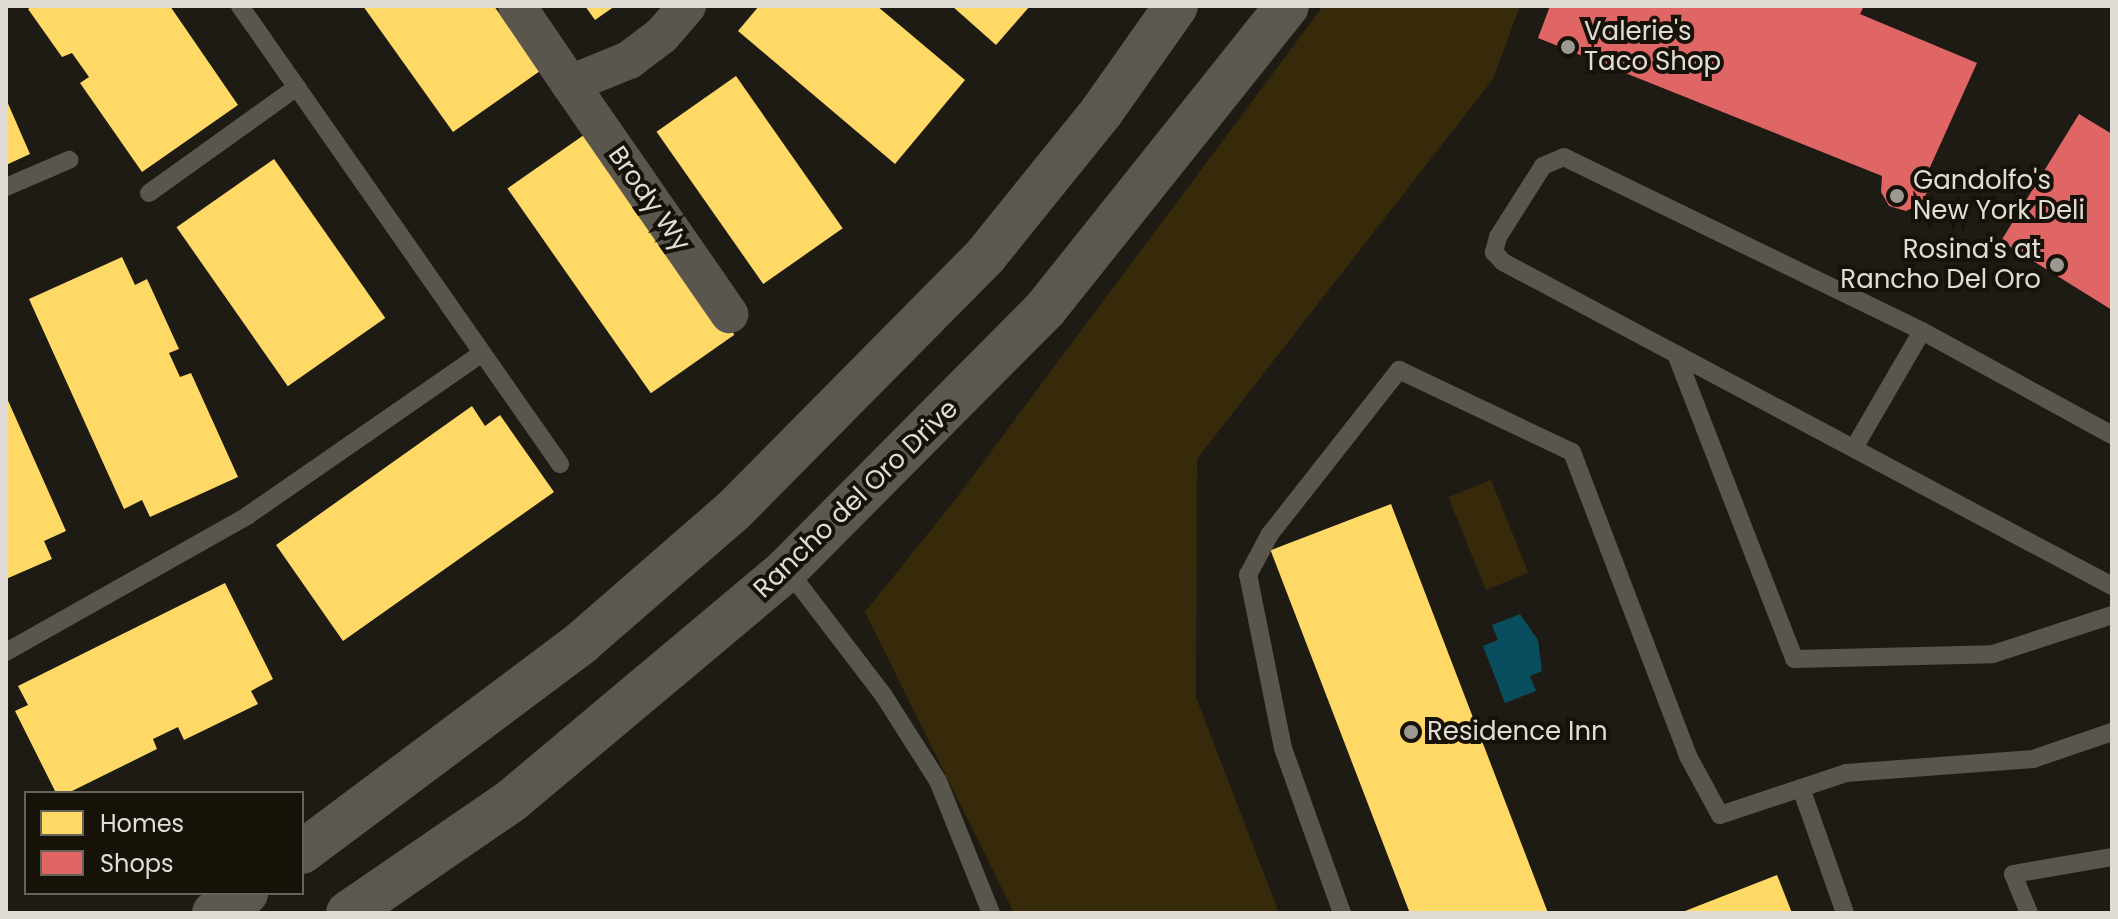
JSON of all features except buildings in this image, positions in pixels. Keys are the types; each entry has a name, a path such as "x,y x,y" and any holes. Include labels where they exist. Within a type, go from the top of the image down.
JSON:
{"main road":[{"path":"304,851 558,662 733,511 986,255 1102,111 1176,6"},
{"name":"Rancho del Oro Drive","path":"348,913 511,801 787,569 1046,308 1287,6"},
{"path":"214,913 243,895"}],"street":[{"name":"Brody Wy","path":"517,6 729,314"},
{"path":"570,84 629,60 662,35 687,6"}],"lane":[{"path":"240,6 560,464"},
{"path":"149,193 297,87"},
{"path":"2112,435 1922,331 1564,157 1543,166 1494,252 1503,262 2112,586"},
{"path":"6,187 69,160"},
{"path":"1854,448 1922,331"},
{"path":"6,652 247,516 482,353"},
{"path":"1676,354 1794,659 1993,654 2112,615"},
{"path":"1342,913 1283,748 1248,575 1270,534 1399,370 1572,452 1688,756 1720,815 1846,773 1892,766 2033,759 2112,732"},
{"path":"787,569 884,696 938,781 991,913"},
{"path":"1801,788 1845,913"},
{"path":"2029,913 2013,874 2112,857"}],"shaded area":[{"path":"1323,6 1520,6 1493,79 1197,459 1196,697 1279,913 1014,913 865,612 955,500"},
{"path":"1491,480 1528,573 1486,590 1448,497"}],"water":[{"path":"1520,614 1538,640 1542,671 1530,676 1536,691 1505,703 1483,646 1498,640 1492,625"}],"place":[{"name":"Valerie's Taco Shop","path":"1568,47"},
{"name":"Gandolfo's New York Deli","path":"1897,196"},
{"name":"Rosina's at Rancho Del Oro","path":"2057,265"},
{"name":"Residence Inn","path":"1411,732"}]}
